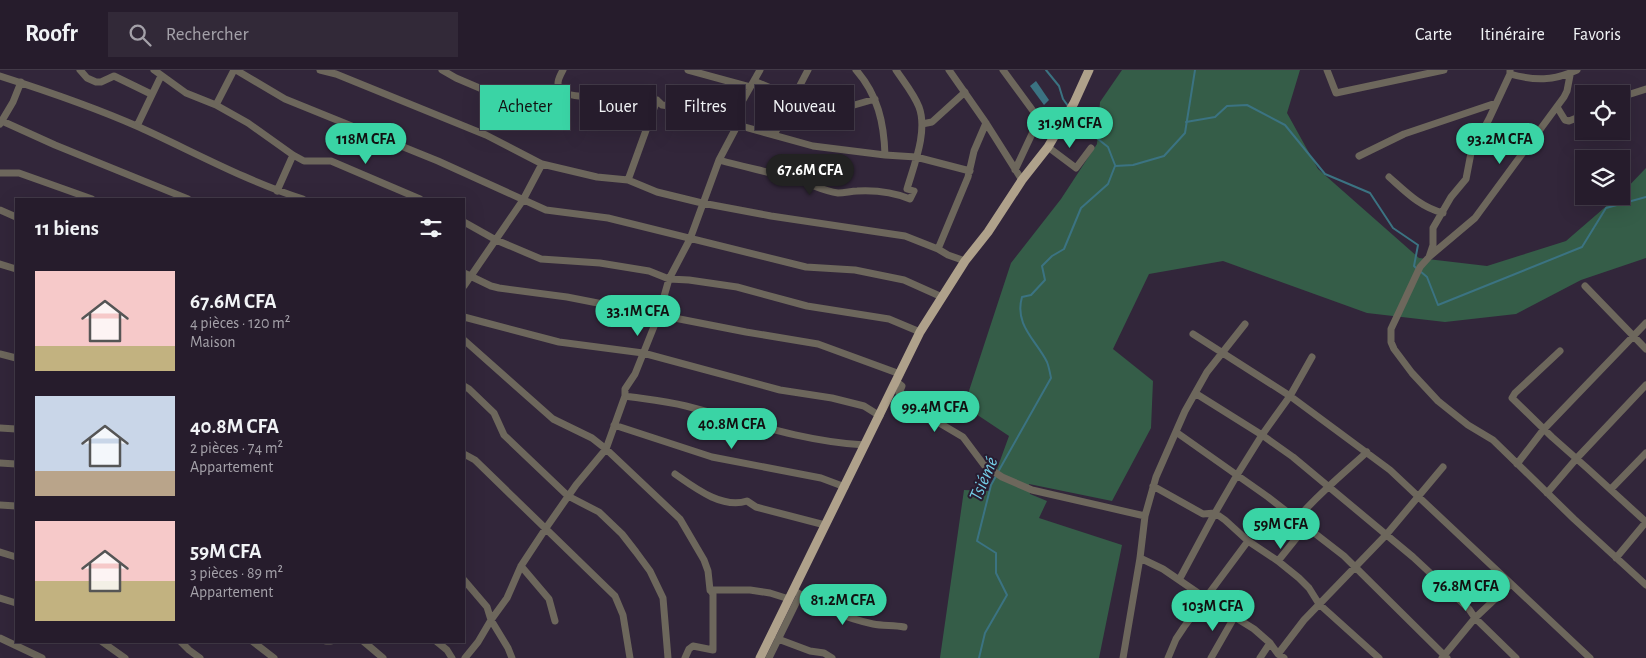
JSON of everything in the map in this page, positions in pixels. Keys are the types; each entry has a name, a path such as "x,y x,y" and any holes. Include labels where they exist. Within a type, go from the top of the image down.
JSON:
{"main road":[{"path":"760,658 794,595 920,332 966,261 1068,116 1089,70"}],"street":[{"path":"80,70 92,81 101,82 114,76 151,94"},
{"path":"154,70 186,93 216,105 248,123 293,156 310,162 331,161 418,198"},
{"path":"216,105 235,70 285,99 438,161 546,210 608,218 806,267 855,270 904,280 942,297"},
{"path":"320,70 336,74 486,135 542,164 597,177 628,180 657,192 702,203 771,216 905,236 938,249 948,256 966,261"},
{"path":"442,70 480,88"},
{"path":"563,70 558,82 562,92 583,97 604,94 625,95 658,100 662,105 666,106"},
{"path":"688,70 755,85"},
{"path":"745,96 760,70"},
{"path":"799,85 808,70"},
{"path":"856,70 865,80 878,104 885,156"},
{"path":"719,160 796,179 839,193 873,190 900,195 910,199 914,191 907,189 916,157 922,116 916,101 896,70"},
{"path":"950,70 1022,180"},
{"path":"1003,70 1039,120 1015,170"},
{"path":"1327,70 1336,93 1444,70"},
{"path":"1429,257 1433,245 1434,228 1451,197 1466,179 1471,153 1510,72 1532,80 1546,79 1573,71"},
{"path":"1573,71 1567,91 1557,107 1475,218 1420,267 1392,330 1391,342 1394,350 1412,373 1438,401 1468,425 1493,440 1646,585"},
{"path":"0,76 86,105 137,126 277,191 300,198"},
{"path":"137,126 161,76"},
{"path":"21,82 1,123 186,198"},
{"path":"1630,94 1646,88"},
{"path":"922,124 932,122 965,92"},
{"path":"854,105 875,98"},
{"path":"628,180 658,100"},
{"path":"1359,156 1404,134 1496,103"},
{"path":"1557,107 1565,120 1570,121 1575,119"},
{"path":"938,249 970,171 977,142 986,123"},
{"path":"745,128 812,146 885,156 916,157 970,171"},
{"path":"466,658 507,598 521,566 546,528 568,496 606,449 625,396 625,389 634,374 659,314 669,279 690,239 719,160 735,130"},
{"path":"774,135 776,130"},
{"path":"1048,147 1076,168 1091,148"},
{"path":"277,191 293,156"},
{"path":"542,164 523,200 496,240 467,275 499,288 567,297 818,344 898,378 902,386 899,393 911,399 926,402 936,421 963,437 984,465 1002,477 1032,490 1145,516"},
{"path":"0,173 20,173 89,198"},
{"path":"1389,177 1417,202 1431,210 1443,213"},
{"path":"0,210 15,217"},
{"path":"465,223 496,240 541,259 600,263 649,271 669,279 737,287 807,306 890,319 920,332"},
{"path":"0,264 15,269"},
{"path":"1585,286 1646,349"},
{"path":"465,317 559,342 643,353 780,390 864,406 880,416"},
{"path":"1517,464 1544,429 1646,323"},
{"path":"1123,658 1145,516 1163,458 1206,372 1245,324"},
{"path":"1193,334 1290,396 1390,470 1590,658"},
{"path":"465,341 547,414 568,427 592,438 606,449 680,519 704,560 708,571 710,590 713,594 713,650 693,646 689,649 685,658"},
{"path":"1560,351 1512,398 1646,522 1616,558"},
{"path":"0,354 15,358"},
{"path":"1179,580 1237,475 1262,435 1290,396 1312,358"},
{"path":"1547,493 1577,458 1646,385"},
{"path":"465,387 494,413 504,435 568,496 599,512 622,534 650,571 663,598 668,658"},
{"path":"1195,393 1262,435 1330,487 1469,609 1475,618 1516,658"},
{"path":"625,396 674,403 794,434 848,444 865,445"},
{"path":"614,425 712,457 821,478 845,487"},
{"path":"0,428 15,429"},
{"path":"1176,432 1297,519 1344,556 1444,657 1475,618 1511,584"},
{"path":"1297,519 1310,503 1367,452"},
{"path":"1611,489 1646,453"},
{"path":"465,455 475,460 616,596 623,615 630,658"},
{"path":"0,463 15,464"},
{"path":"1140,558 1163,569 1254,628 1281,656 1319,604 1386,535 1443,467"},
{"path":"676,474 699,490 715,498 737,504 747,501 756,507 826,525"},
{"path":"1153,486 1203,514 1215,513 1225,520 1248,541 1278,561 1309,588 1319,604 1379,658"},
{"path":"0,505 15,506"},
{"path":"1278,561 1306,526"},
{"path":"1168,658 1176,638 1248,541"},
{"path":"0,552 15,557"},
{"path":"521,566 548,599 555,621"},
{"path":"465,581 487,607 491,620 512,658"},
{"path":"710,590 750,590 794,595 863,621 904,627"},
{"path":"769,658 794,595"},
{"path":"0,598 15,603"},
{"path":"1211,658 1235,616"},
{"path":"0,638 42,658"},
{"path":"778,639 808,655 824,653 832,658"},
{"path":"104,643 125,658"},
{"path":"182,643 200,658"},
{"path":"254,643 272,657"},
{"path":"365,643 381,658"},
{"path":"438,643 447,650 452,658"},
{"path":"1260,658 1270,643"}],"green space":[{"path":"1122,70 1300,70 1287,113 1318,169 1419,258 1487,266 1566,241 1608,205 1630,205 1630,185 1646,168 1646,258 1581,280 1516,314 1445,322 1367,313 1223,261 1149,274 1113,349 1153,381 1151,428 1112,501 1029,484 1030,494 1047,501 1039,518 1122,545 1099,658 940,658 964,490 989,491 1009,436 964,406 1011,263 1061,199 1097,144 1100,102"}],"water":[{"path":"1036,81 1049,100 1044,105 1030,86"}],"waterway":[{"path":"1046,70 1059,86 1063,99 1068,106"},
{"name":"Tsiémé","path":"998,472 1051,378 1047,362 1023,324 1020,307 1022,297 1031,295 1045,280 1042,266 1052,256 1064,249 1081,208 1108,184 1115,166 1133,165 1164,156 1185,133 1195,70"},
{"path":"1186,122 1215,117 1227,106 1247,105 1285,125 1325,174 1370,193 1393,228 1418,245 1414,266 1416,268"},
{"path":"1072,112 1088,131 1108,147 1115,165"},
{"path":"1420,271 1427,277 1438,305 1582,247 1606,208 1646,197"},
{"name":"Tsiémé","path":"979,658 985,633 1007,595 996,573 996,553 977,541 991,485 996,476"}]}
